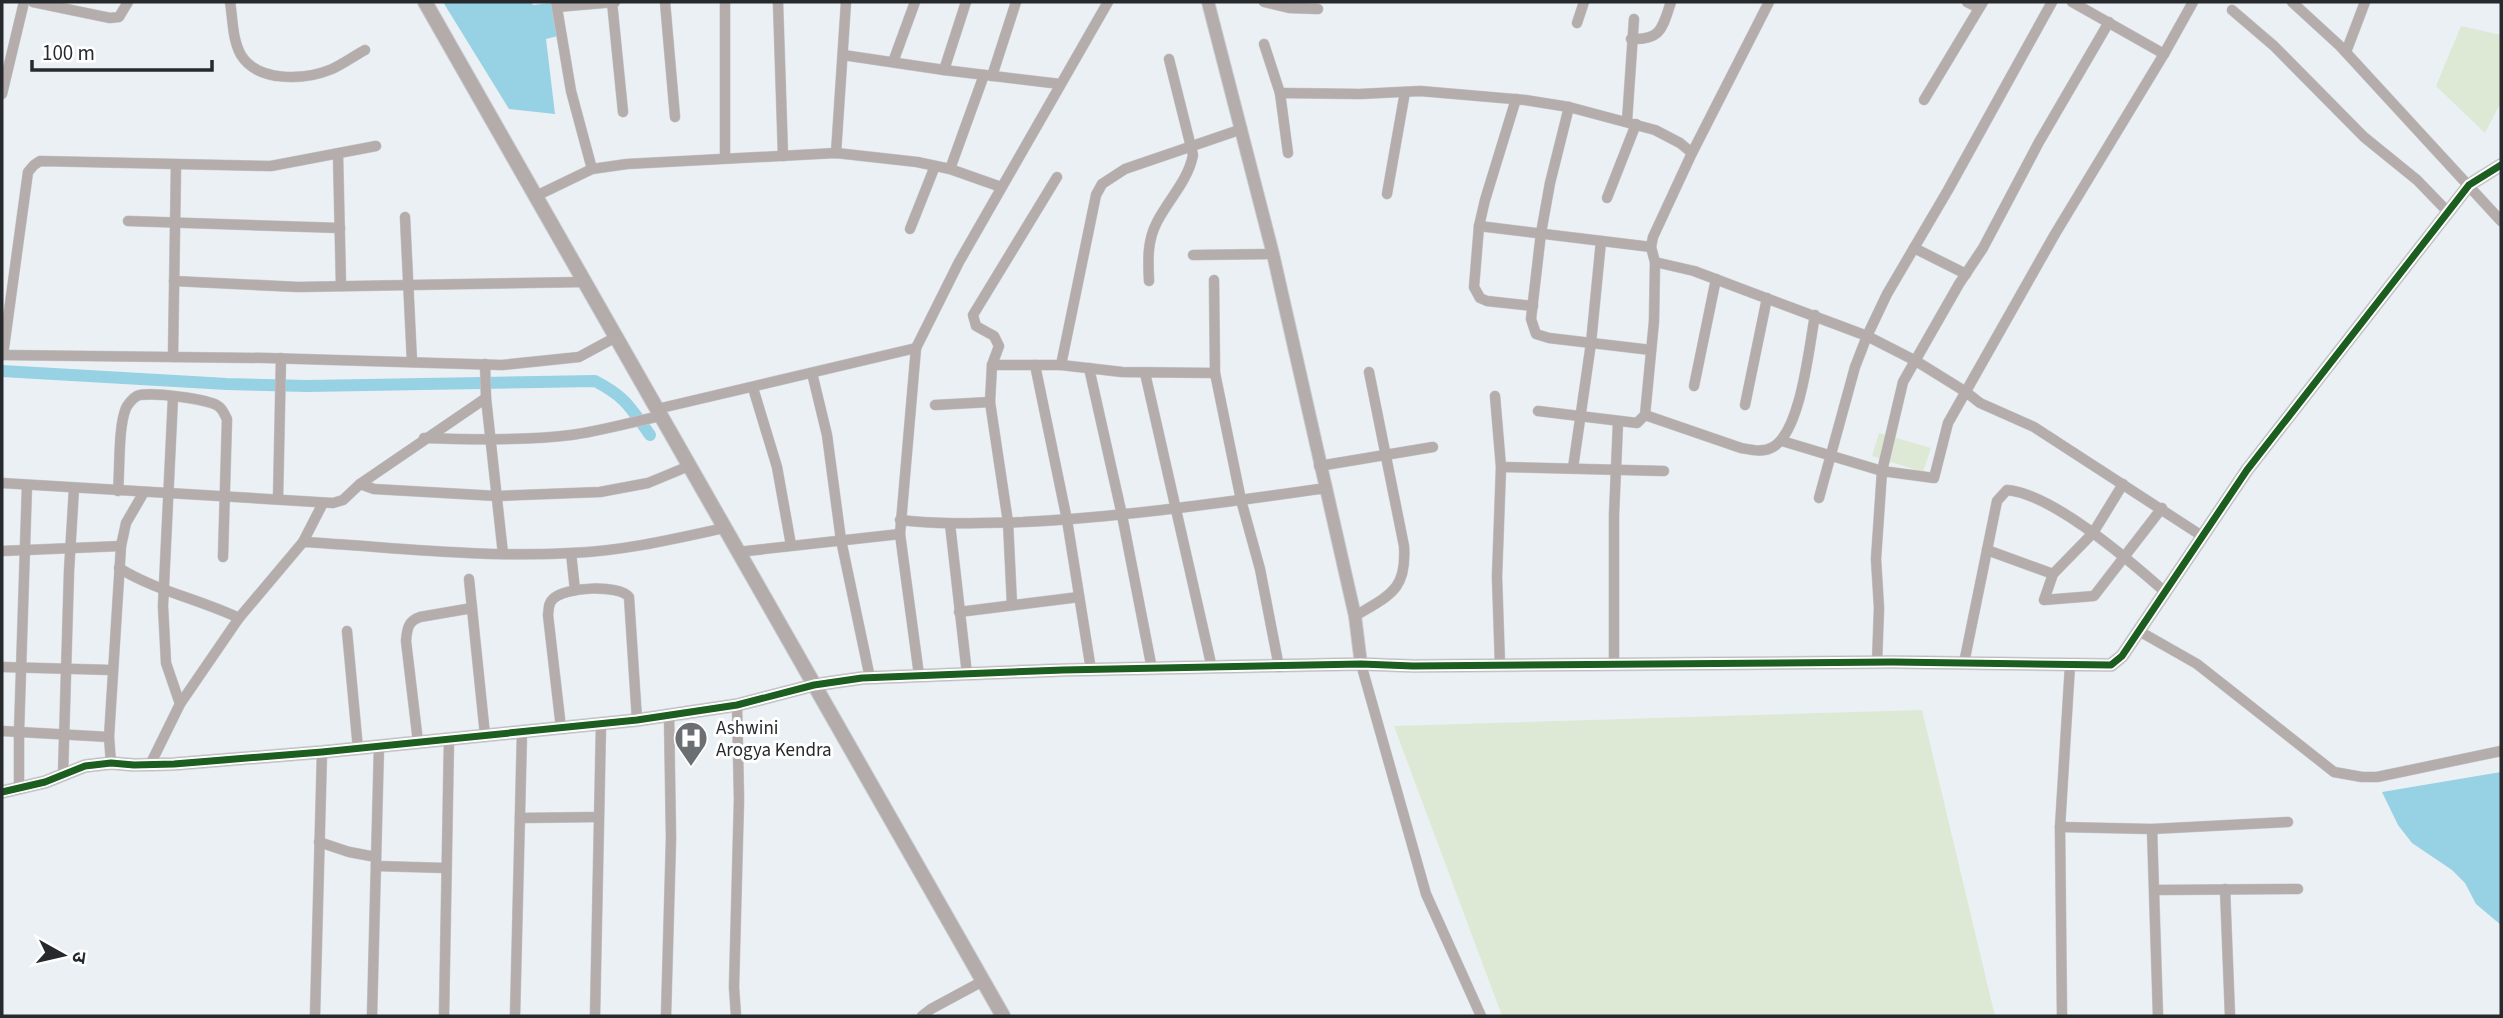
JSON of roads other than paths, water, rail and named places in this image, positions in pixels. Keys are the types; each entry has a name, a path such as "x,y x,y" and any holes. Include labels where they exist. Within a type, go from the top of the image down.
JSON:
{"main road":[{"path":"425,2 1003,1016"}],"street":[{"path":"2,94 24,2"},
{"path":"33,2 114,18 122,15 128,2"},
{"path":"230,2 235,41 249,65 261,72 293,77 307,76 331,69 365,50"},
{"path":"592,169 571,91 557,4 614,2 623,112"},
{"path":"665,2 675,117"},
{"path":"725,2 725,158"},
{"path":"778,2 783,156"},
{"path":"836,153 846,2"},
{"path":"894,62 915,2"},
{"path":"944,70 966,2"},
{"path":"950,169 1016,2"},
{"path":"919,675 900,534 916,348 959,262 1108,2"},
{"path":"1208,2 1273,254 1355,616 1361,664 1426,894 1481,1016"},
{"path":"1264,2 1289,8 1318,9"},
{"path":"1577,23 1584,2"},
{"path":"1631,39 1653,37 1659,33 1671,2"},
{"path":"1538,411 1618,422 1637,422 1645,415 1656,262 1651,247 1653,237 1692,153 1769,2"},
{"path":"1924,100 1981,5 1967,2"},
{"path":"1819,498 1855,367 1886,293 2052,2"},
{"path":"2074,2 2164,54"},
{"path":"1782,441 1882,471 1934,478 1948,423 2055,234 2164,54 2192,2"},
{"path":"2292,2 2346,52 2501,221"},
{"path":"2346,52 2365,2"},
{"path":"2232,10 2274,46 2364,137 2417,180 2448,212"},
{"path":"1607,198 1631,123 1631,39 1634,19"},
{"path":"1877,663 1879,608 1876,559 1882,471 1903,382 1983,248 2039,142 2109,22"},
{"path":"1264,44 1280,93 1288,153"},
{"path":"843,55 1060,84"},
{"path":"1149,281 1148,247 1153,232 1191,165 1192,147 1169,59"},
{"path":"1280,93 1405,92 1516,99 1569,107 1655,130 1692,153"},
{"path":"1387,194 1405,92"},
{"path":"1516,99 1485,200 1479,226 1474,277 1476,293 1487,301 1533,306"},
{"path":"1569,107 1541,233 1531,319 1536,334 1651,350"},
{"path":"1061,365 1096,195 1102,184 1125,169 1242,129"},
{"path":"376,146 271,166 40,161 28,173 3,355 281,358 412,362 485,368 579,357 616,337"},
{"path":"536,196 592,169 627,164 836,153 950,169 1001,187"},
{"path":"338,154 341,286"},
{"path":"173,357 176,165"},
{"path":"2,792 19,789 85,766 150,765 322,752 638,720 737,705 814,685 919,675 1361,664 2111,665 2122,656 2140,631 2164,591 2247,470 2469,185 2501,165"},
{"path":"910,229 935,166"},
{"path":"1012,605 1008,522 990,402 992,366 999,346 998,340 976,326 973,321 975,308 1057,177"},
{"path":"405,217 412,362"},
{"path":"128,221 340,228"},
{"path":"1479,226 1651,247"},
{"path":"1573,468 1591,343 1601,241"},
{"path":"1914,248 1966,274"},
{"path":"1193,255 1273,254"},
{"path":"1656,262 1694,271 1867,336 1916,361 1980,402 2034,427 2202,536"},
{"path":"1694,386 1716,279"},
{"path":"1214,280 1215,373 1241,500 1260,569 1279,667"},
{"path":"174,281 298,287 585,282"},
{"path":"1745,405 1767,298"},
{"path":"1645,415 1741,448 1757,451 1771,449 1782,441 1791,428 1801,393 1815,315"},
{"path":"424,438 491,439 569,435 625,425 753,388 916,348"},
{"path":"278,499 281,358"},
{"path":"1035,365 1067,520 1091,670"},
{"path":"992,366 1061,365 1145,373 1215,373"},
{"path":"485,368 503,554"},
{"path":"1089,368 1122,515 1152,669"},
{"path":"1355,616 1384,599 1398,586 1405,567 1404,546 1369,372"},
{"path":"812,373 827,435 841,540 870,678"},
{"path":"1145,373 1212,668"},
{"path":"753,388 777,467 791,545"},
{"path":"2,484 323,503 342,500 360,484 486,393"},
{"path":"118,491 123,421 127,407 138,395 202,400 216,404 227,419 223,557"},
{"path":"1495,396 1501,467 1497,577 1500,665"},
{"path":"173,397 164,591 166,663 180,704"},
{"path":"935,405 990,402"},
{"path":"1614,664 1615,469 1618,422"},
{"path":"1319,466 1433,447"},
{"path":"360,484 383,489 497,496 600,492 648,483 689,466"},
{"path":"1501,467 1664,471"},
{"path":"2123,484 2093,533 2053,574 2044,600 2094,596 2162,508"},
{"path":"19,789 27,485"},
{"path":"63,775 74,488"},
{"path":"900,520 950,524 1067,520 1176,509 1327,488"},
{"path":"1964,663 1997,501 2007,490 2035,497 2093,533 2164,591"},
{"path":"111,764 108,737 118,568 126,523 144,492"},
{"path":"150,765 180,704 239,618 303,542 323,503"},
{"path":"950,524 967,674"},
{"path":"303,542 503,554 571,553 639,546 724,528"},
{"path":"738,552 900,534"},
{"path":"2,551 121,546"},
{"path":"1987,550 2053,574"},
{"path":"571,553 575,590"},
{"path":"118,568 140,582 215,607 239,618"},
{"path":"469,579 485,735"},
{"path":"561,728 548,615 554,597 575,590 620,590 629,597 638,720"},
{"path":"959,612 1079,597"},
{"path":"418,742 406,641 408,625 413,619 420,617 472,608"},
{"path":"347,631 358,748"},
{"path":"2140,631 2197,664 2334,772 2377,777 2501,751"},
{"path":"2062,1016 2060,827 2070,665"},
{"path":"2,667 112,670"},
{"path":"736,1016 734,987 739,799 737,705"},
{"path":"666,1016 671,838 669,715"},
{"path":"595,1016 601,724"},
{"path":"2,731 108,737"},
{"path":"515,1016 522,732"},
{"path":"444,1016 449,739"},
{"path":"372,1016 379,746"},
{"path":"315,1016 322,752"},
{"path":"520,818 598,817"},
{"path":"2060,827 2152,829 2288,822"},
{"path":"2152,829 2158,1016"},
{"path":"319,842 376,862 446,868"},
{"path":"2155,890 2298,889"},
{"path":"2225,890 2230,1016"},
{"path":"922,1016 983,981"}],"water":[{"path":"443,2 531,2 533,5 552,3 558,36 546,39 555,114 509,109"},
{"path":"2501,772 2501,925 2476,904 2465,883 2452,870 2412,843 2398,825 2382,792"}],"waterway":[{"path":"2,371 308,386 595,381 614,392 627,404 650,435"}],"place":[{"name":"Ashwini Arogya Kendra","path":"691,768"}]}
